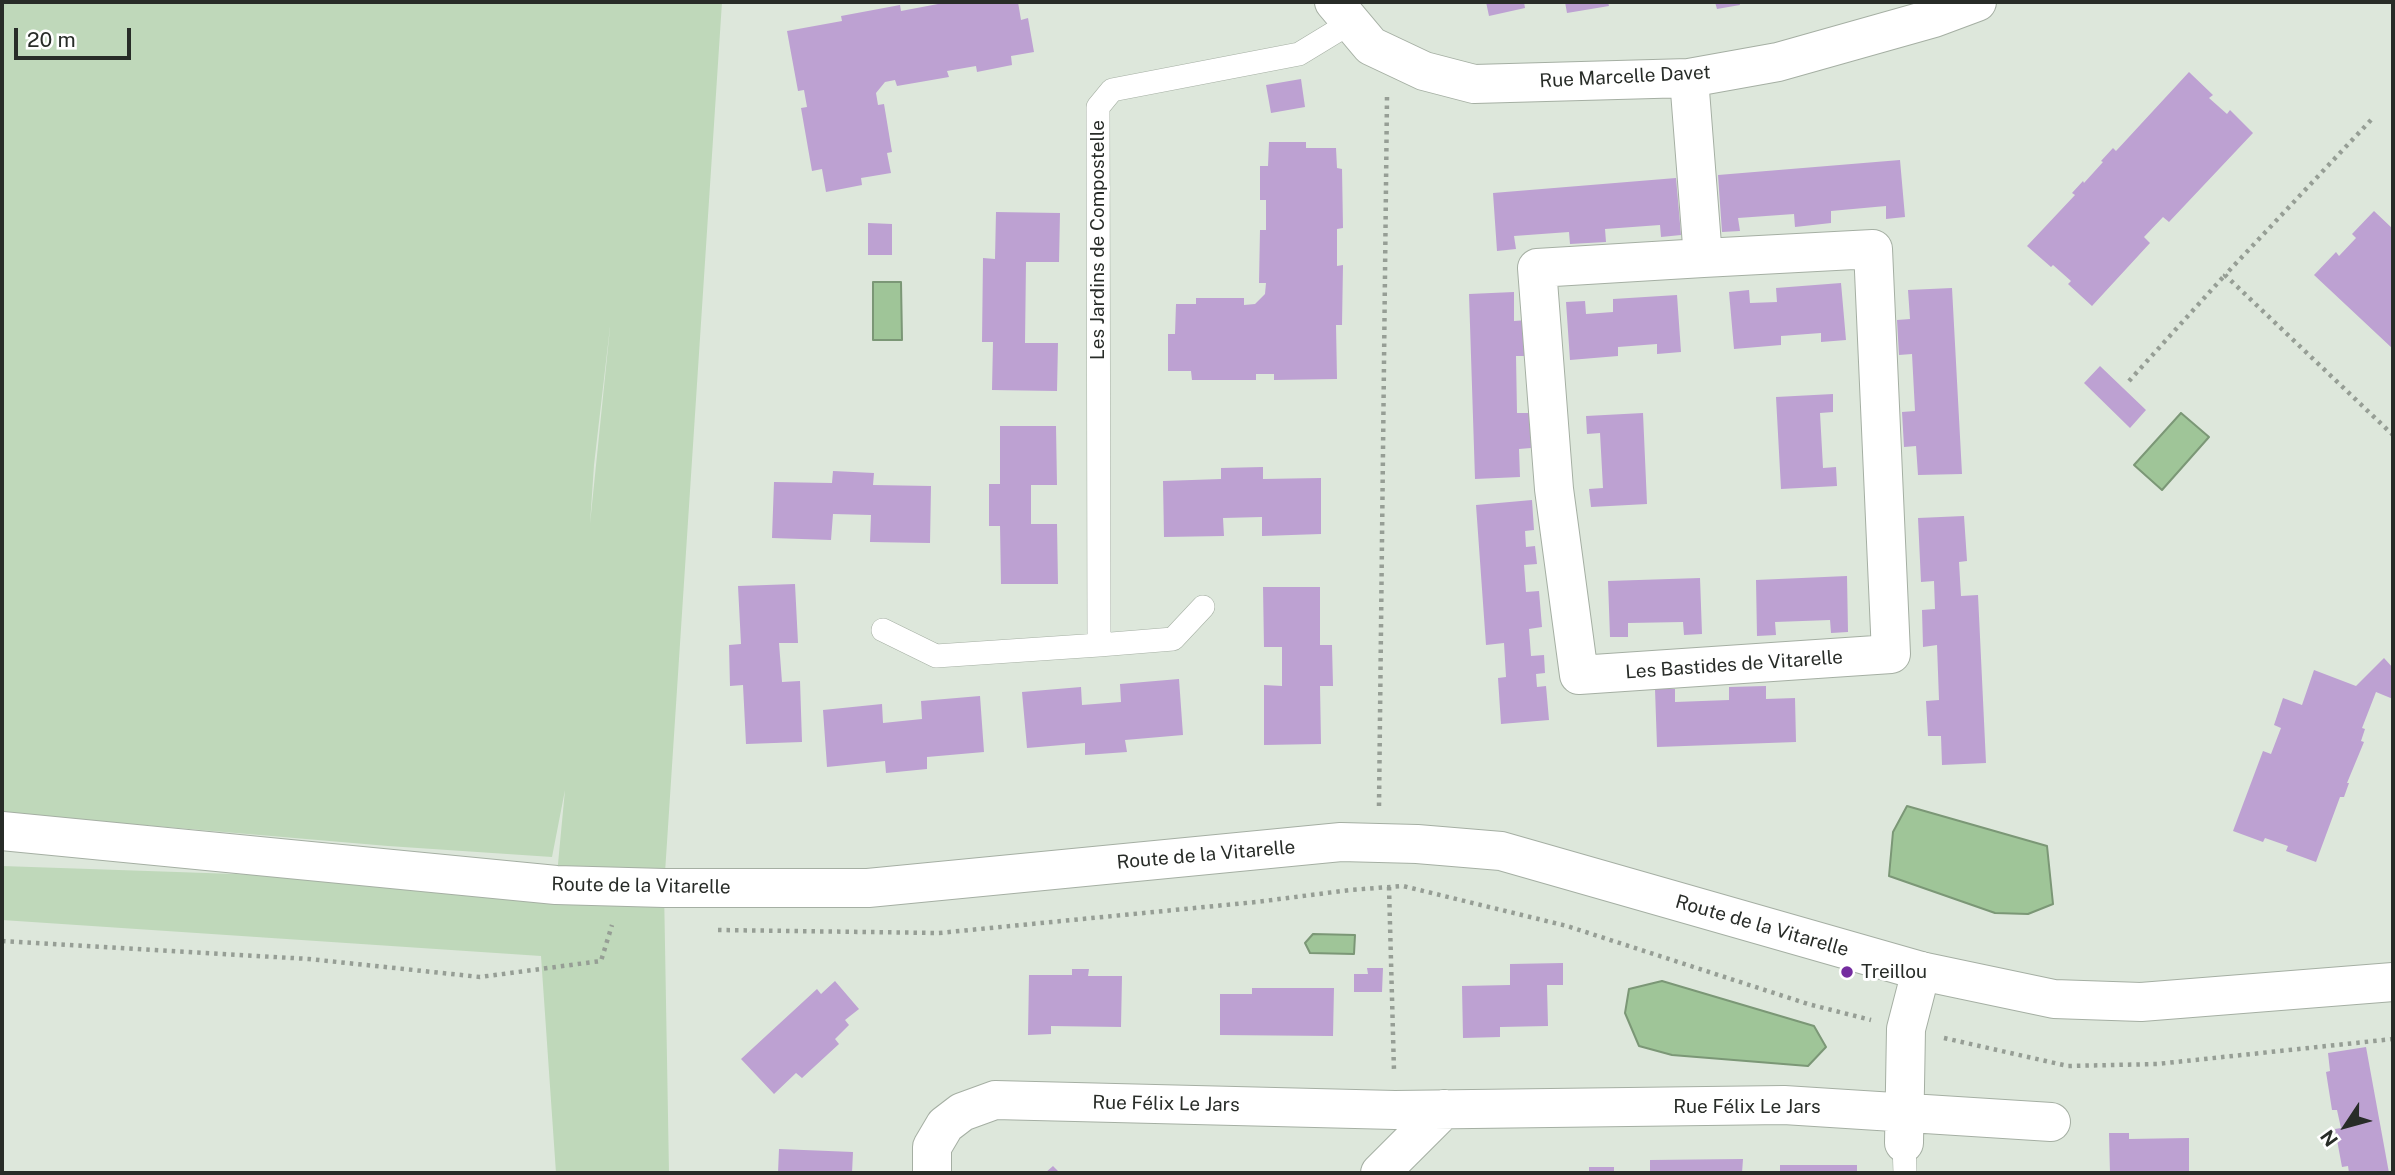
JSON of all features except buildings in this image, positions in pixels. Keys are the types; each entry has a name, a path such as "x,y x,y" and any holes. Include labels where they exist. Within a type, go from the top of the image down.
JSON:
{"street":[{"name":"Rue Marcelle Davet","path":"1342,13 1371,46 1387,55 1424,71 1474,84 1689,78 1778,62 1934,18 1977,2"},
{"path":"1689,78 1703,258"},
{"name":"Les Bastides de Vitarelle","path":"1873,249 1891,654 1579,675 1554,489 1537,268 1703,258 1873,249"},
{"name":"Route de la Vitarelle","path":"2,831 556,885 664,888 868,888 1327,844 1416,844 1501,851 1921,971 2054,999 2141,1002 2393,982"},
{"path":"1904,1143 1906,1029 1921,971"},
{"name":"Rue Félix Le Jars","path":"932,1173 932,1147 946,1125 962,1112 995,1100 1395,1110 1784,1105 1904,1143 2050,1122"},
{"path":"1380,1173 1444,1109"}],"lane":[{"name":"Les Jardins de Compostelle","path":"1099,645 1098,107 1112,90 1299,54 1342,13"},
{"path":"883,630 936,656 1099,645 1173,639 1203,607"}],"path":[{"path":"1387,55 1378,843 1389,887 1395,1110"},
{"path":"2129,381 2371,120"},
{"path":"2225,275 2393,436"},
{"path":"705,930 939,933 1403,886 1567,926 1808,1004 2068,1066 2157,1064 2393,1039"},
{"path":"2,941 309,959 480,977 601,961 614,920"}],"shaded area":[{"path":"2,2 722,2 664,888 669,1173 556,1173 541,956 2,920 2,866 556,885 565,790 552,857 388,846 2,813","holes":["610,327 590,524 594,465"]},
{"path":"873,282 901,282 902,340 873,340"},
{"path":"2181,413 2209,437 2162,490 2134,465"},
{"path":"1907,806 2047,846 2053,904 2028,914 1995,913 1889,876 1893,832"},
{"path":"1313,934 1355,935 1354,954 1310,953 1305,943"},
{"path":"1662,981 1814,1026 1826,1047 1808,1066 1672,1055 1639,1046 1625,1013 1629,989"}],"place":[{"name":"Treillou","path":"1847,972"}]}
